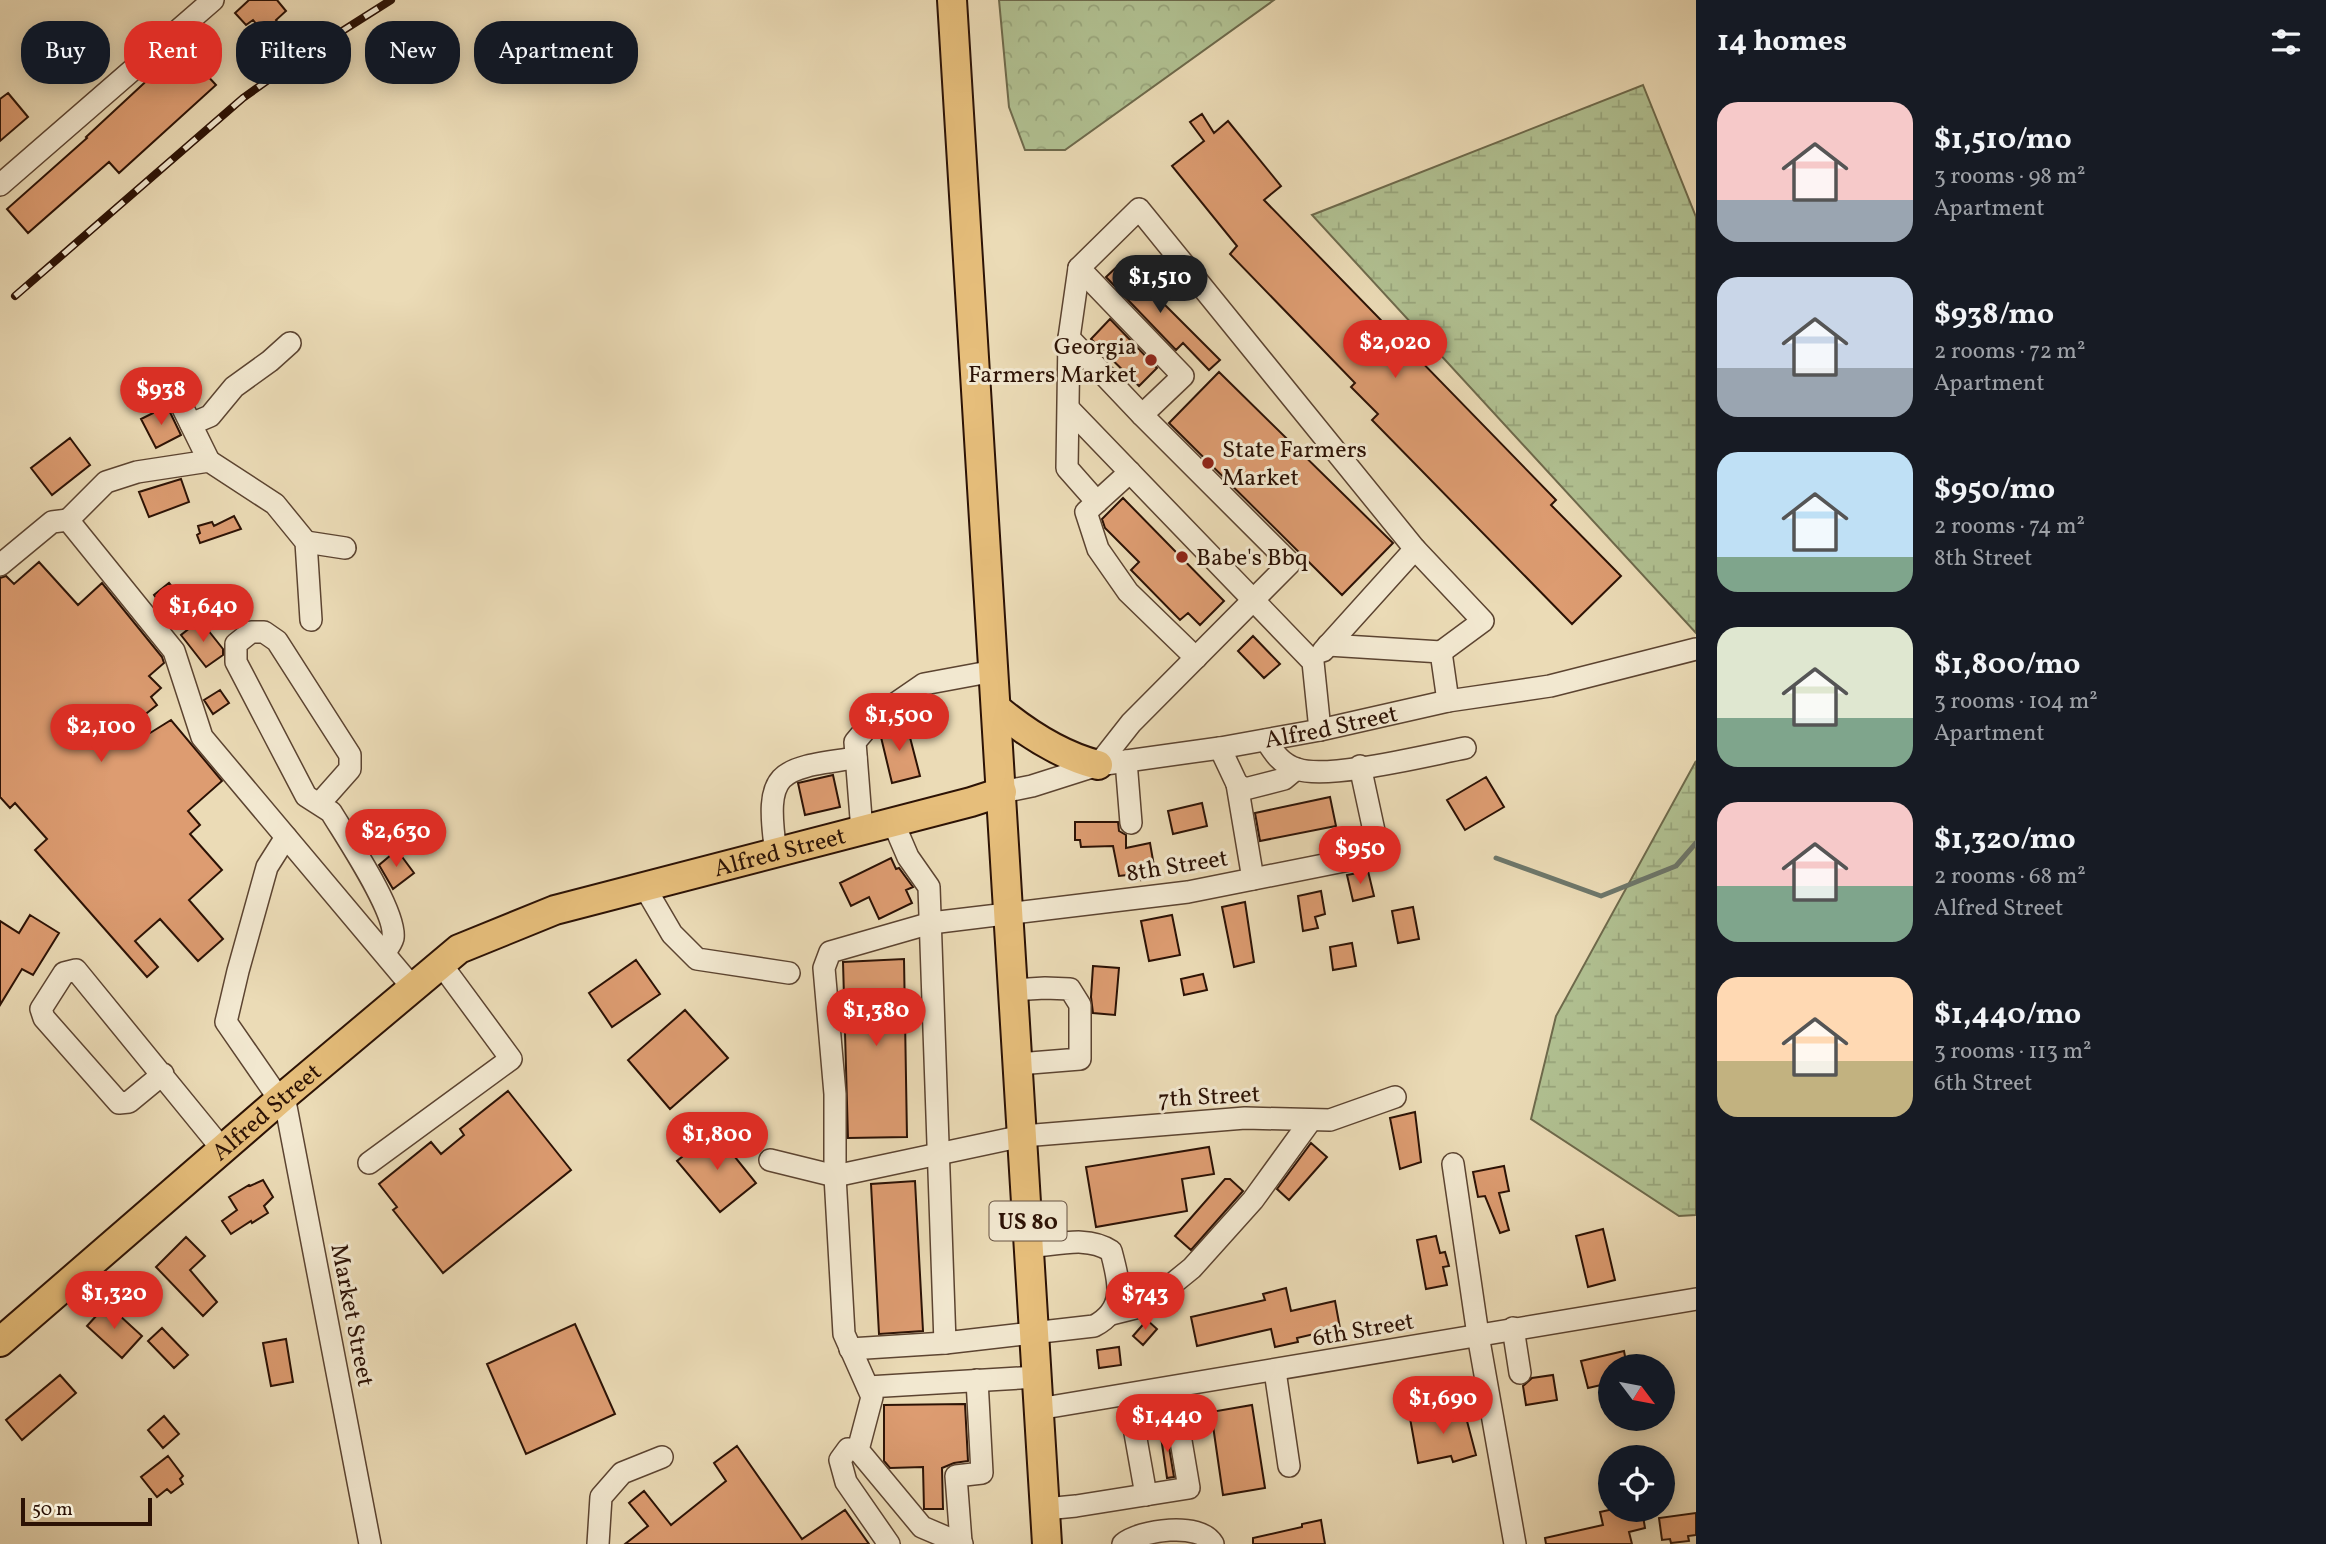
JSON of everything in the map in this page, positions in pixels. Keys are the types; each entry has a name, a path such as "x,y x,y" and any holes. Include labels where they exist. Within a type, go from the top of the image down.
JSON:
{"main road":[{"name":"US 80","path":"952,0 1047,1544"},
{"path":"996,708 1026,733 1082,761 1098,765"},
{"name":"Alfred Street","path":"0,1342 459,948 555,910 1002,792"}],"street":[{"path":"0,185 213,0"},
{"path":"1097,502 1067,468 1069,338 1079,268 1139,209 1415,548 1483,621 1441,652 1328,645"},
{"path":"1079,268 1183,376 1142,415"},
{"path":"1069,338 1290,563 1131,723 1098,765"},
{"path":"191,424 210,416 234,387 290,343"},
{"path":"174,390 209,461 275,504 306,542 311,620"},
{"path":"1069,409 1313,662 1320,730"},
{"path":"0,565 52,522 68,520 106,482 136,472 209,461"},
{"path":"1129,472 1086,512 1098,548 1128,592 1196,658"},
{"path":"68,520 174,651 202,737 413,988"},
{"path":"306,542 345,548"},
{"path":"1313,662 1415,548"},
{"path":"319,804 351,769 350,755 277,641 264,632 251,632 236,644 236,662 306,796 331,812 376,888 391,920 393,939 385,952"},
{"name":"Alfred Street","path":"1002,792 1032,786 1098,765 1220,748 1320,730 1448,701 1550,685 1696,649"},
{"path":"1441,652 1448,701"},
{"path":"862,831 855,742 876,717 924,684 994,671"},
{"path":"1266,740 1276,757 1296,769 1320,774 1465,748"},
{"path":"1220,748 1237,784 1253,879"},
{"path":"776,853 771,820 773,791 784,774 814,764 856,758"},
{"path":"1126,761 1131,823"},
{"name":"8th Street","path":"835,1175 835,1094 824,968 830,952 931,923 1008,914 1099,897 1188,892 1379,854 1360,766"},
{"path":"1237,784 1245,789 1261,786 1284,779 1296,769"},
{"path":"893,822 908,857 929,887 945,1343"},
{"path":"282,1098 226,1022 237,971 267,867 286,837"},
{"path":"644,886 672,933 697,959 789,973"},
{"path":"369,1163 511,1059 441,964"},
{"path":"163,1074 129,1102 119,1103 44,1018 41,1009 64,973 76,970 163,1074 223,1150"},
{"path":"1013,990 1070,989 1080,1005 1080,1059 1018,1064"},
{"name":"7th Street","path":"835,1175 1023,1136 1245,1118 1329,1120 1395,1097"},
{"name":"Market Street","path":"282,1098 370,1544"},
{"path":"850,1349 945,1343 1094,1326 1111,1314 1139,1307 1192,1268 1252,1200 1311,1120"},
{"path":"770,1160 835,1175 844,1334 872,1397 858,1450"},
{"path":"1453,1164 1478,1335 1515,1544"},
{"path":"1029,1247 1086,1241 1101,1244 1111,1251 1118,1278 1118,1298 1111,1314"},
{"name":"6th Street","path":"1038,1409 1696,1299"},
{"path":"1513,1328 1520,1373"},
{"path":"1275,1371 1289,1466"},
{"path":"867,1387 1037,1377"},
{"path":"889,1544 846,1482 840,1460 848,1449 858,1450 922,1527 961,1543 956,1476 982,1473 976,1380"},
{"path":"1045,1509 1189,1488 1172,1388"},
{"path":"1146,1495 1133,1422 1177,1414"},
{"path":"598,1544 601,1497 622,1473 662,1457"},
{"path":"1123,1544 1142,1533 1195,1531 1213,1544"}],"green space":[{"path":"999,0 1274,0 1065,150 1025,150 1009,107"},
{"path":"1643,85 1696,217 1696,633 1312,215"},
{"path":"1696,761 1696,1215 1679,1216 1531,1119 1556,1016"}],"building":[{"path":"249,0 277,0 286,11 277,21 242,21 235,13"},
{"path":"143,84 216,85 119,173 109,162 28,233 7,209"},
{"path":"8,93 28,117 0,141 0,99"},
{"path":"1202,114 1214,133 1228,121 1281,186 1264,200 1556,500 1551,505 1621,576 1572,624 1372,420 1378,414 1351,387 1355,383 1230,254 1237,246 1172,166 1204,141 1190,122"},
{"path":"1122,262 1220,360 1209,370 1183,343 1176,350 1106,277"},
{"path":"1110,319 1157,368 1139,386 1091,339"},
{"path":"1219,372 1393,543 1342,595 1169,423"},
{"path":"167,406 181,435 156,448 141,419"},
{"path":"70,438 90,465 52,495 31,468"},
{"path":"181,479 189,502 149,517 139,492"},
{"path":"1123,498 1224,601 1200,625 1188,613 1180,620 1131,570 1139,562 1105,528 1102,519"},
{"path":"234,516 241,529 200,543 198,526 212,522 214,526"},
{"path":"39,562 78,605 102,583 164,663 149,676 161,688 151,697 157,705 133,724 142,738 171,720 222,781 188,811 200,825 190,834 222,870 189,900 223,939 198,961 160,919 135,941 158,967 147,977 35,850 47,839 15,803 10,808 0,797 0,578 6,576 14,584"},
{"path":"169,583 180,596 164,609 154,595"},
{"path":"200,620 223,649 223,655 206,667 181,635"},
{"path":"1253,636 1280,664 1264,678 1238,651"},
{"path":"220,690 229,703 213,714 204,700"},
{"path":"906,722 920,776 892,783 880,733 884,728"},
{"path":"833,775 840,807 805,815 798,783"},
{"path":"1486,777 1504,807 1465,830 1447,800"},
{"path":"1330,797 1336,826 1260,841 1255,813"},
{"path":"1202,803 1207,826 1173,834 1168,811"},
{"path":"1075,822 1118,822 1119,831 1126,835 1126,848 1150,843 1154,866 1119,876 1113,846 1081,847 1080,840 1075,840"},
{"path":"397,850 414,873 393,889 379,865"},
{"path":"891,858 896,869 899,868 913,887 906,890 912,903 879,919 869,897 851,906 840,883"},
{"path":"1368,871 1374,896 1353,901 1347,875"},
{"path":"1321,891 1325,914 1315,917 1318,928 1303,931 1298,896"},
{"path":"1245,902 1254,962 1234,967 1222,907"},
{"path":"1413,907 1419,939 1398,943 1392,911"},
{"path":"30,915 59,933 33,975 22,969 0,1005 0,921 19,933"},
{"path":"1172,915 1180,955 1149,961 1141,921"},
{"path":"1352,943 1356,966 1333,970 1330,947"},
{"path":"904,959 907,1137 848,1138 843,962"},
{"path":"636,960 660,994 612,1027 589,993"},
{"path":"1093,966 1119,968 1115,1015 1093,1013"},
{"path":"1203,974 1207,990 1184,995 1181,979"},
{"path":"685,1010 728,1058 670,1109 628,1060"},
{"path":"508,1091 571,1170 443,1273 393,1210 397,1207 379,1184 431,1142 441,1154 464,1135 460,1129"},
{"path":"1415,1112 1421,1162 1400,1169 1390,1118"},
{"path":"714,1131 756,1183 720,1212 677,1161"},
{"path":"1311,1143 1327,1157 1289,1200 1277,1189"},
{"path":"1209,1147 1214,1174 1182,1179 1187,1211 1096,1227 1086,1167"},
{"path":"1504,1166 1509,1191 1499,1193 1509,1230 1500,1233 1485,1196 1478,1197 1473,1172"},
{"path":"1225,1179 1230,1179 1243,1191 1191,1250 1175,1236"},
{"path":"263,1180 273,1197 264,1206 268,1213 231,1234 222,1221 237,1210 229,1197"},
{"path":"915,1181 923,1331 879,1334 871,1184"},
{"path":"1603,1229 1615,1280 1588,1287 1576,1236"},
{"path":"1436,1236 1440,1253 1445,1252 1449,1266 1443,1267 1447,1285 1426,1289 1417,1240"},
{"path":"186,1237 205,1256 190,1270 217,1302 203,1316 156,1267"},
{"path":"1286,1288 1291,1311 1335,1301 1340,1328 1297,1338 1298,1342 1275,1347 1271,1329 1197,1346 1191,1317 1265,1300 1263,1294"},
{"path":"107,1304 142,1336 122,1358 87,1326"},
{"path":"1147,1320 1157,1329 1143,1345 1133,1336"},
{"path":"575,1324 615,1414 526,1454 487,1364"},
{"path":"162,1328 188,1355 174,1368 148,1341"},
{"path":"286,1339 293,1382 271,1386 263,1343"},
{"path":"1119,1347 1121,1365 1099,1368 1097,1350"},
{"path":"1598,1357 1598,1386 1588,1388 1581,1361"},
{"path":"60,1375 76,1393 22,1440 6,1420"},
{"path":"1553,1375 1557,1400 1526,1405 1523,1386 1532,1378"},
{"path":"965,1404 968,1461 942,1468 943,1509 924,1509 923,1467 890,1468 884,1461 884,1405"},
{"path":"1252,1405 1265,1488 1223,1495 1211,1412"},
{"path":"1463,1406 1476,1455 1453,1462 1451,1456 1418,1463 1410,1418"},
{"path":"164,1416 179,1434 163,1448 148,1430"},
{"path":"1166,1429 1174,1477 1167,1478 1160,1430"},
{"path":"737,1446 802,1539 845,1510 869,1544 625,1544 648,1526 629,1503 644,1491 671,1525 726,1481 714,1463"},
{"path":"168,1456 183,1476 180,1479 183,1484 171,1493 167,1489 157,1497 141,1477"},
{"path":"1696,1513 1696,1535 1688,1536 1689,1541 1671,1543 1670,1539 1662,1540 1660,1522 1675,1522 1675,1516"},
{"path":"1321,1520 1325,1544 1253,1544 1253,1538"},
{"path":"1602,1522 1644,1522 1645,1528 1629,1532 1632,1544 1546,1544 1545,1538 1603,1525"}],"waterway":[{"path":"1496,858 1601,896 1676,866 1696,843"}],"railway":[{"path":"15,296 243,98 295,61 391,0"}],"place":[{"name":"Georgia Farmers Market","path":"1151,360"},
{"name":"State Farmers Market","path":"1208,463"},
{"name":"Babe's Bbq","path":"1182,557"}]}
